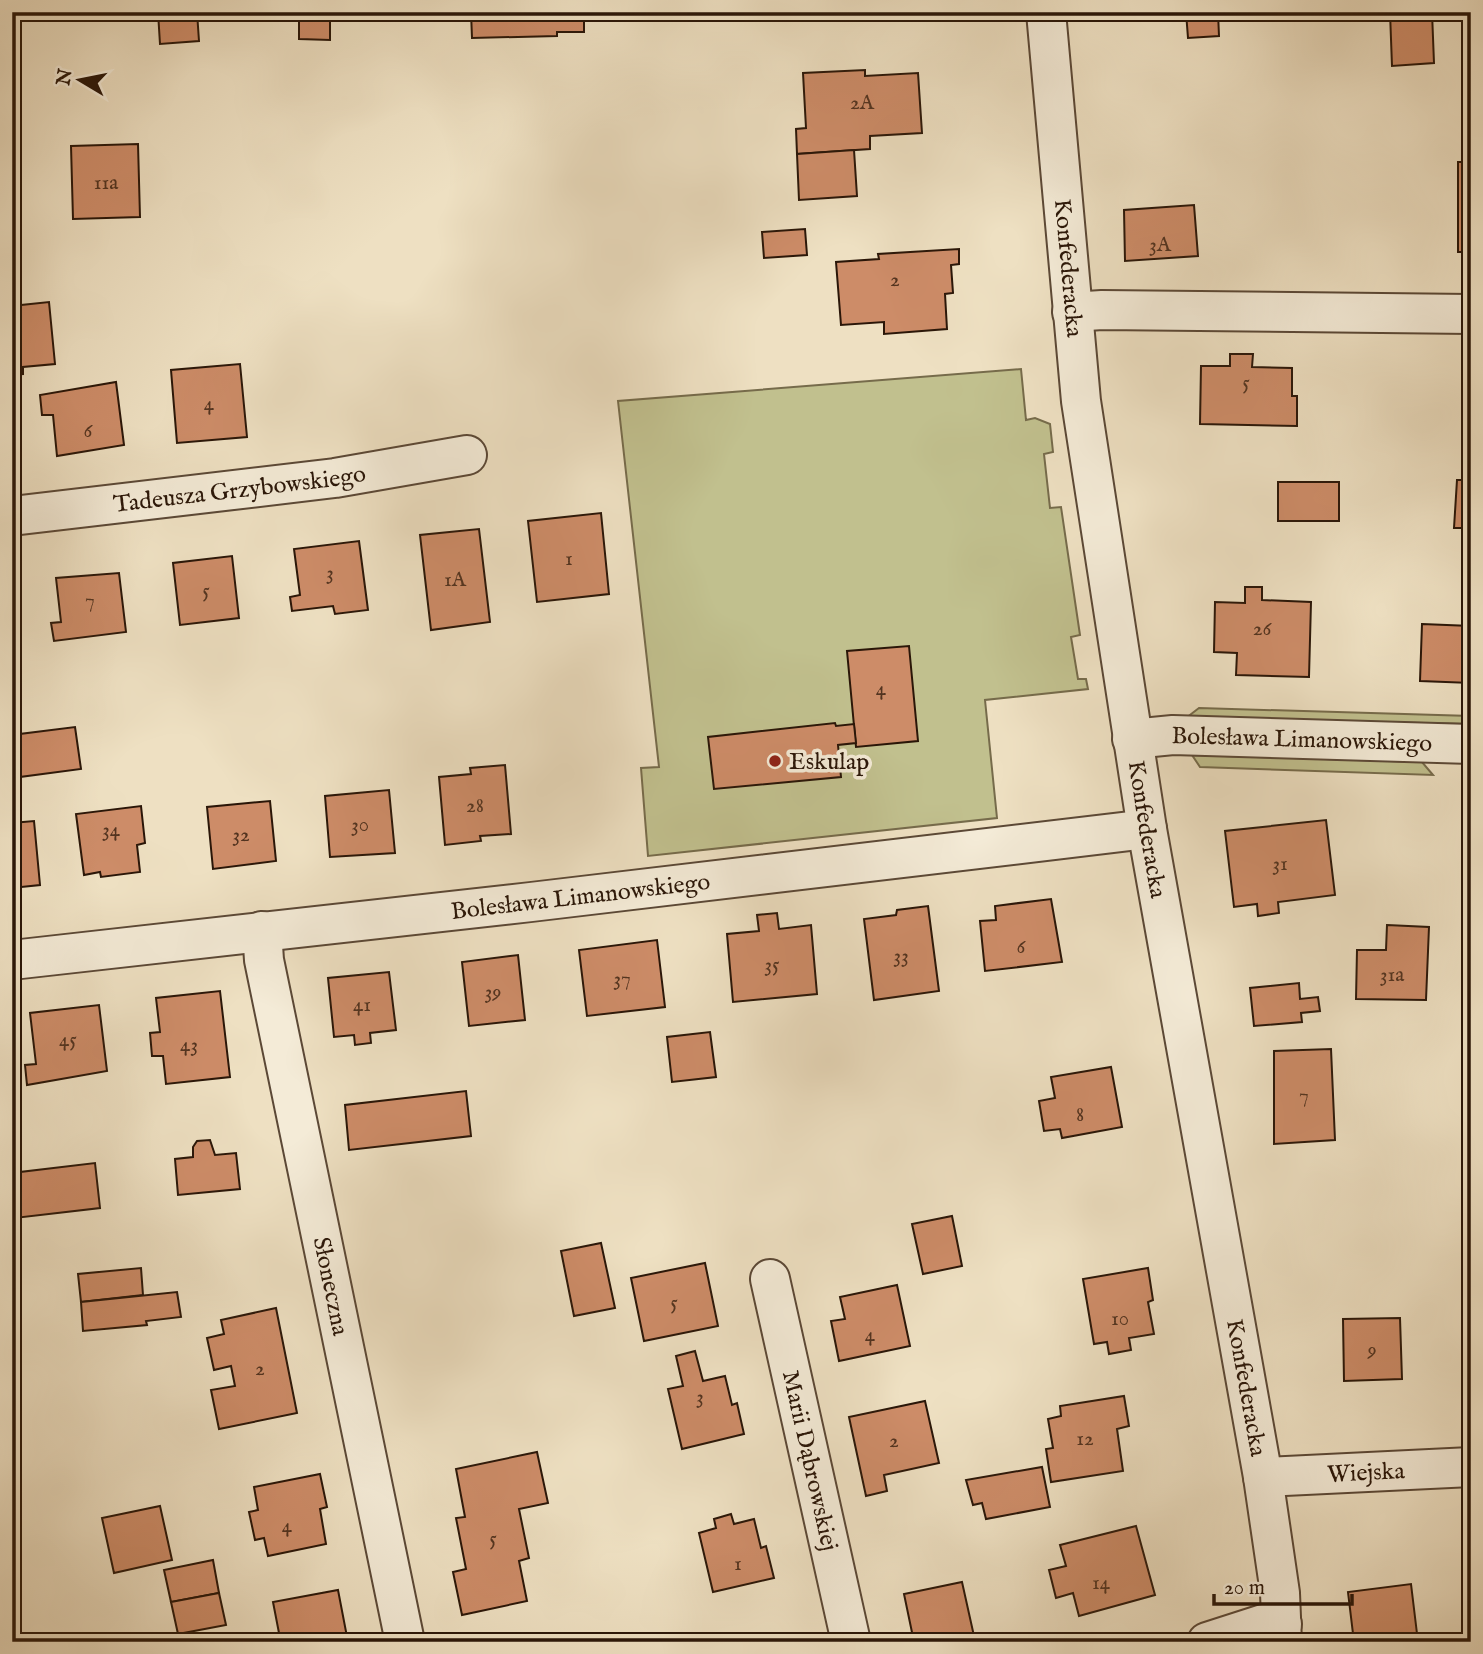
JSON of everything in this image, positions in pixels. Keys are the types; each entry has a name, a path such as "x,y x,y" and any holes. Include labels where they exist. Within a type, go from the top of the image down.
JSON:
{"street":[{"name":"Konfederacka","path":"1046,12 1081,401 1147,829 1263,1477 1282,1633"},
{"path":"1072,312 1102,310 1471,314"},
{"name":"Tadeusza Grzybowskiego","path":"12,516 335,478 467,455"},
{"name":"Bolesława Limanowskiego","path":"1132,739 1173,735 1471,744"},
{"name":"Bolesława Limanowskiego","path":"12,960 545,901 1147,829"},
{"name":"Słoneczna","path":"262,931 264,960 405,1642"},
{"name":"Marii Dąbrowskiej","path":"770,1279 851,1642"},
{"name":"Wiejska","path":"1263,1477 1471,1467"},
{"path":"1207,1642 1263,1624 1282,1633"}],"shaded area":[{"path":"1021,369 1026,420 1035,418 1050,424 1053,452 1044,454 1050,508 1061,507 1080,635 1071,637 1078,679 1086,679 1088,689 985,700 997,818 648,856 641,768 659,767 618,401"},
{"path":"1199,708 1471,716 1471,724 1186,718"},
{"path":"1192,755 1422,762 1433,775 1200,767"}],"building":[{"path":"158,12 197,12 199,41 160,44"},
{"path":"299,12 330,12 330,40 299,39"},
{"path":"471,12 584,12 584,32 557,32 557,36 472,38"},
{"path":"1186,12 1218,12 1219,36 1188,38"},
{"path":"1390,12 1432,12 1434,63 1392,66"},
{"path":"865,70 865,76 918,73 922,133 870,136 870,149 797,154 796,129 806,128 803,73"},
{"path":"138,144 140,217 73,219 71,146"},
{"path":"854,150 857,196 799,200 797,154"},
{"path":"1458,162 1471,162 1471,252 1458,252"},
{"path":"1194,205 1198,256 1125,261 1124,210"},
{"path":"805,229 807,255 764,258 762,232"},
{"path":"959,249 959,264 951,265 953,293 945,294 947,329 884,334 884,322 841,325 836,262 879,259 878,254"},
{"path":"49,302 55,364 23,367 23,374 12,375 12,306"},
{"path":"1230,354 1253,354 1252,367 1292,368 1292,396 1297,396 1297,426 1200,424 1201,366 1230,366"},
{"path":"240,364 247,437 177,443 171,370"},
{"path":"116,382 124,445 57,456 53,415 42,415 40,395"},
{"path":"1457,480 1471,480 1471,528 1454,528"},
{"path":"1278,482 1339,482 1339,521 1278,521"},
{"path":"601,513 609,594 537,602 528,521"},
{"path":"479,529 490,622 431,630 420,535"},
{"path":"359,541 368,610 335,614 333,606 292,611 290,597 300,595 294,549"},
{"path":"232,556 239,618 180,625 173,563"},
{"path":"119,573 126,632 54,641 51,623 61,622 56,578"},
{"path":"1245,587 1262,587 1262,600 1311,602 1309,677 1236,675 1237,653 1214,652 1215,602 1245,603"},
{"path":"1422,624 1471,626 1471,683 1420,681"},
{"path":"909,646 918,741 856,747 847,651"},
{"name":"Eskulap","path":"835,723 836,726 854,724 856,743 838,745 841,777 714,789 708,737"},
{"path":"75,727 81,769 12,778 12,735"},
{"path":"505,765 511,834 480,836 481,841 445,845 439,777 471,774 470,768"},
{"path":"389,790 395,853 330,857 325,796"},
{"path":"270,801 276,861 213,869 207,807"},
{"path":"141,806 145,843 137,845 140,872 101,877 100,872 84,875 76,814"},
{"path":"1326,820 1335,895 1278,902 1279,913 1258,916 1257,904 1234,907 1225,831"},
{"path":"34,821 40,885 12,888 12,823"},
{"path":"1051,899 1062,962 985,971 980,921 996,920 995,906"},
{"path":"928,906 939,991 874,1000 864,919 896,915 897,910"},
{"path":"777,913 779,929 811,925 817,994 733,1002 727,934 759,931 757,915"},
{"path":"1387,925 1429,927 1426,1000 1356,999 1357,950 1386,950"},
{"path":"657,940 665,1007 587,1016 579,950"},
{"path":"518,955 525,1020 469,1026 462,962"},
{"path":"389,972 396,1030 370,1033 371,1043 355,1045 354,1035 334,1037 328,978"},
{"path":"1299,983 1300,999 1318,997 1320,1011 1301,1013 1302,1022 1254,1026 1250,988"},
{"path":"220,991 230,1077 166,1084 163,1056 152,1056 150,1033 160,1032 156,998"},
{"path":"99,1005 107,1071 27,1085 25,1065 36,1064 30,1013"},
{"path":"710,1032 716,1077 672,1082 667,1037"},
{"path":"1331,1049 1335,1140 1274,1144 1274,1051"},
{"path":"1111,1067 1122,1127 1062,1138 1060,1129 1044,1131 1039,1101 1055,1098 1051,1077"},
{"path":"466,1091 471,1136 349,1150 345,1105"},
{"path":"210,1140 215,1155 236,1153 240,1189 178,1195 175,1159 193,1157 193,1147 197,1141"},
{"path":"95,1163 100,1208 15,1218 12,1173"},
{"path":"952,1216 962,1266 923,1274 912,1224"},
{"path":"601,1243 615,1308 574,1316 561,1251"},
{"path":"705,1263 718,1326 644,1341 631,1278"},
{"path":"141,1268 143,1295 81,1302 78,1274"},
{"path":"1148,1268 1153,1300 1148,1302 1154,1334 1129,1338 1131,1350 1109,1354 1107,1342 1094,1344 1083,1279"},
{"path":"897,1285 910,1346 839,1361 831,1321 845,1319 840,1297"},
{"path":"177,1292 181,1317 146,1321 147,1325 83,1331 81,1302"},
{"path":"276,1308 297,1413 219,1429 211,1390 235,1386 231,1366 214,1370 207,1338 224,1334 221,1320"},
{"path":"1400,1318 1402,1379 1344,1381 1343,1319"},
{"path":"695,1351 703,1381 725,1376 732,1405 737,1403 744,1434 682,1449 668,1389 683,1386 676,1356"},
{"path":"1124,1396 1129,1426 1117,1429 1123,1471 1051,1482 1046,1449 1053,1448 1048,1419 1061,1416 1060,1406"},
{"path":"925,1401 939,1463 884,1475 887,1491 866,1496 849,1417"},
{"path":"537,1452 548,1503 519,1509 529,1558 519,1561 527,1601 462,1615 453,1572 466,1569 456,1518 465,1517 456,1469"},
{"path":"1042,1467 1050,1507 986,1519 982,1503 973,1505 966,1480"},
{"path":"320,1474 327,1507 320,1509 326,1544 268,1556 264,1538 255,1540 249,1512 258,1510 254,1487"},
{"path":"160,1506 172,1560 114,1573 102,1518"},
{"path":"731,1514 734,1524 754,1519 761,1548 766,1546 774,1578 713,1592 699,1533 716,1528 714,1519"},
{"path":"1136,1526 1155,1595 1079,1616 1073,1593 1056,1598 1049,1570 1066,1566 1060,1545"},
{"path":"213,1560 219,1593 171,1602 164,1570"},
{"path":"962,1582 974,1636 950,1642 914,1642 904,1594"},
{"path":"1411,1584 1418,1642 1354,1642 1348,1592"},
{"path":"338,1590 348,1642 272,1642 271,1635 279,1633 273,1602"},
{"path":"219,1593 226,1625 178,1634 171,1602"}],"place":[{"name":"Eskulap","path":"775,761"}]}
